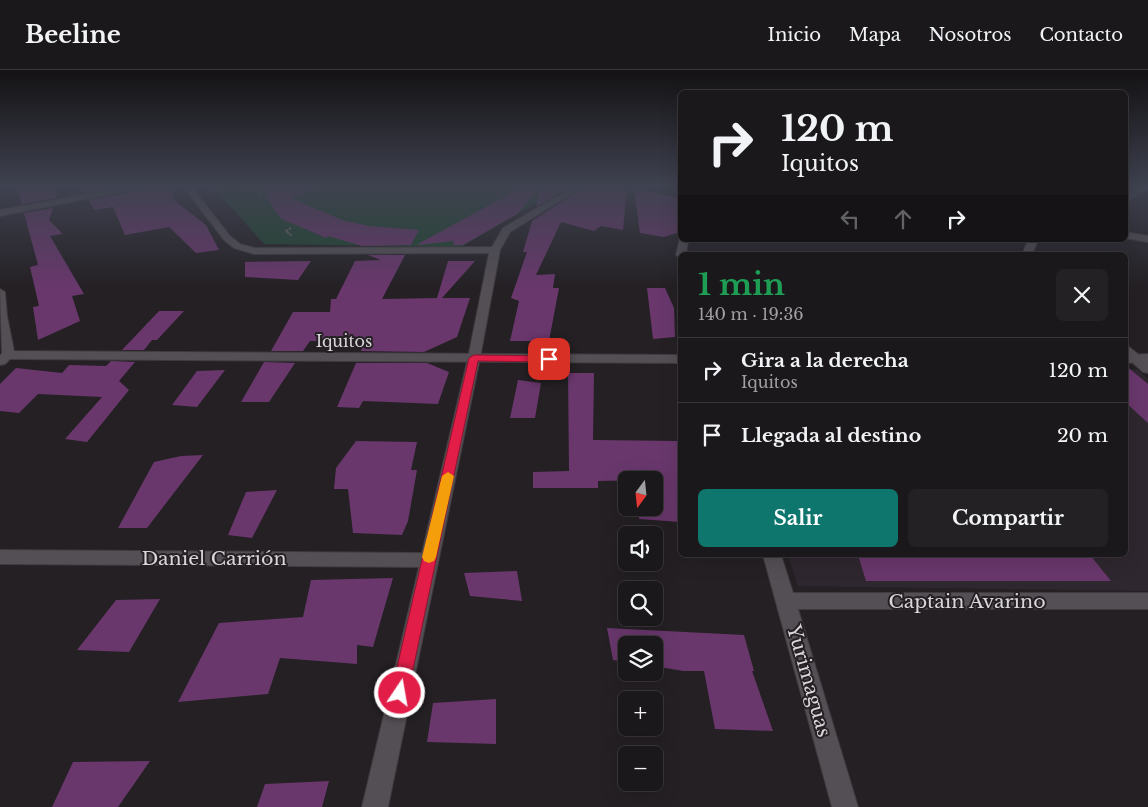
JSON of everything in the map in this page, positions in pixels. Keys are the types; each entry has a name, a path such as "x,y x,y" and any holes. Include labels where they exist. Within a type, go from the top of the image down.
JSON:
{"street":[{"path":"214,220 228,238 238,246 254,251 495,250"},
{"path":"375,807 474,358 495,250 506,230 522,220"},
{"path":"1128,236 1148,239"},
{"path":"0,292 4,358"},
{"path":"1133,356 1148,369"},
{"name":"Iquitos","path":"4,358 678,359"},
{"name":"Daniel Carrión","path":"0,557 429,560"},
{"name":"Yurimaguas","path":"773,557 844,807"},
{"name":"Captain Avarino","path":"786,601 1148,601"}],"path":[{"path":"286,231 291,228"}],"shaded area":[{"path":"1128,369 1137,369 1148,379 1148,591 798,586 789,557 1128,557"}],"green space":[{"path":"243,220 506,220 461,247 264,244"}],"building":[{"path":"26,220 49,220 63,234 50,236 84,294 72,296 80,321 38,340 33,307 39,306 30,267 38,265"},
{"path":"119,220 200,220 206,225 219,250 196,253 169,227 125,235"},
{"path":"285,220 344,220 369,226 419,230 411,245 362,246 328,236 326,238"},
{"path":"461,220 506,220 463,245 453,245 454,241 416,245"},
{"path":"624,220 623,230 601,226 594,231 561,222 536,275 555,274 553,288 559,288 549,341 510,341 519,301 511,298 527,252 523,252 532,221"},
{"path":"638,220 678,220 678,233 664,237 640,233"},
{"path":"368,255 405,255 382,299 437,298 448,261 475,261 442,298 470,298 457,337 424,352 361,351 365,341 310,341 303,351 271,351 293,312 330,312 331,299 336,299 355,261 381,260"},
{"path":"311,261 298,280 245,277 245,262"},
{"path":"647,288 665,288 674,308 675,337 653,339"},
{"path":"159,311 184,311 157,340 152,340 144,350 122,350"},
{"path":"111,361 135,362 119,381 129,390 87,442 65,439 102,397 38,394 19,413 0,411 0,384 16,368 62,373 69,365 106,366"},
{"path":"264,362 295,363 269,402 241,402"},
{"path":"356,363 427,363 449,372 438,404 363,401 359,408 337,407"},
{"path":"1128,367 1148,384 1148,423 1128,405"},
{"path":"225,370 197,407 172,405 197,371"},
{"path":"568,373 594,373 593,440 678,441 678,522 639,519 639,516 663,516 663,471 618,471 618,481 598,481 598,488 533,488 533,472 569,471"},
{"path":"518,380 541,383 535,418 510,418"},
{"path":"356,441 417,442 411,470 417,470 408,521 402,535 353,533 348,489 334,489 336,468"},
{"path":"203,455 147,528 118,528 154,462 181,456"},
{"path":"277,490 252,538 228,535 246,492"},
{"path":"859,557 1092,557 1111,581 866,581"},
{"path":"517,571 522,601 470,596 464,573"},
{"path":"393,578 373,647 357,645 357,664 280,658 268,694 178,702 219,623 303,617 311,580"},
{"path":"160,599 129,652 77,650 116,600"},
{"path":"607,628 744,635 754,671 752,671 773,731 715,729 704,671 683,671 663,668 663,636 618,636 618,661 613,660"},
{"path":"496,699 496,744 427,742 433,703"},
{"path":"150,761 118,807 52,807 73,762"},
{"path":"329,781 322,807 257,807 265,784"}],"slow traffic":[{"path":"429,557 448,476"}],"route":[{"path":"400,693 474,358 549,359"}]}
